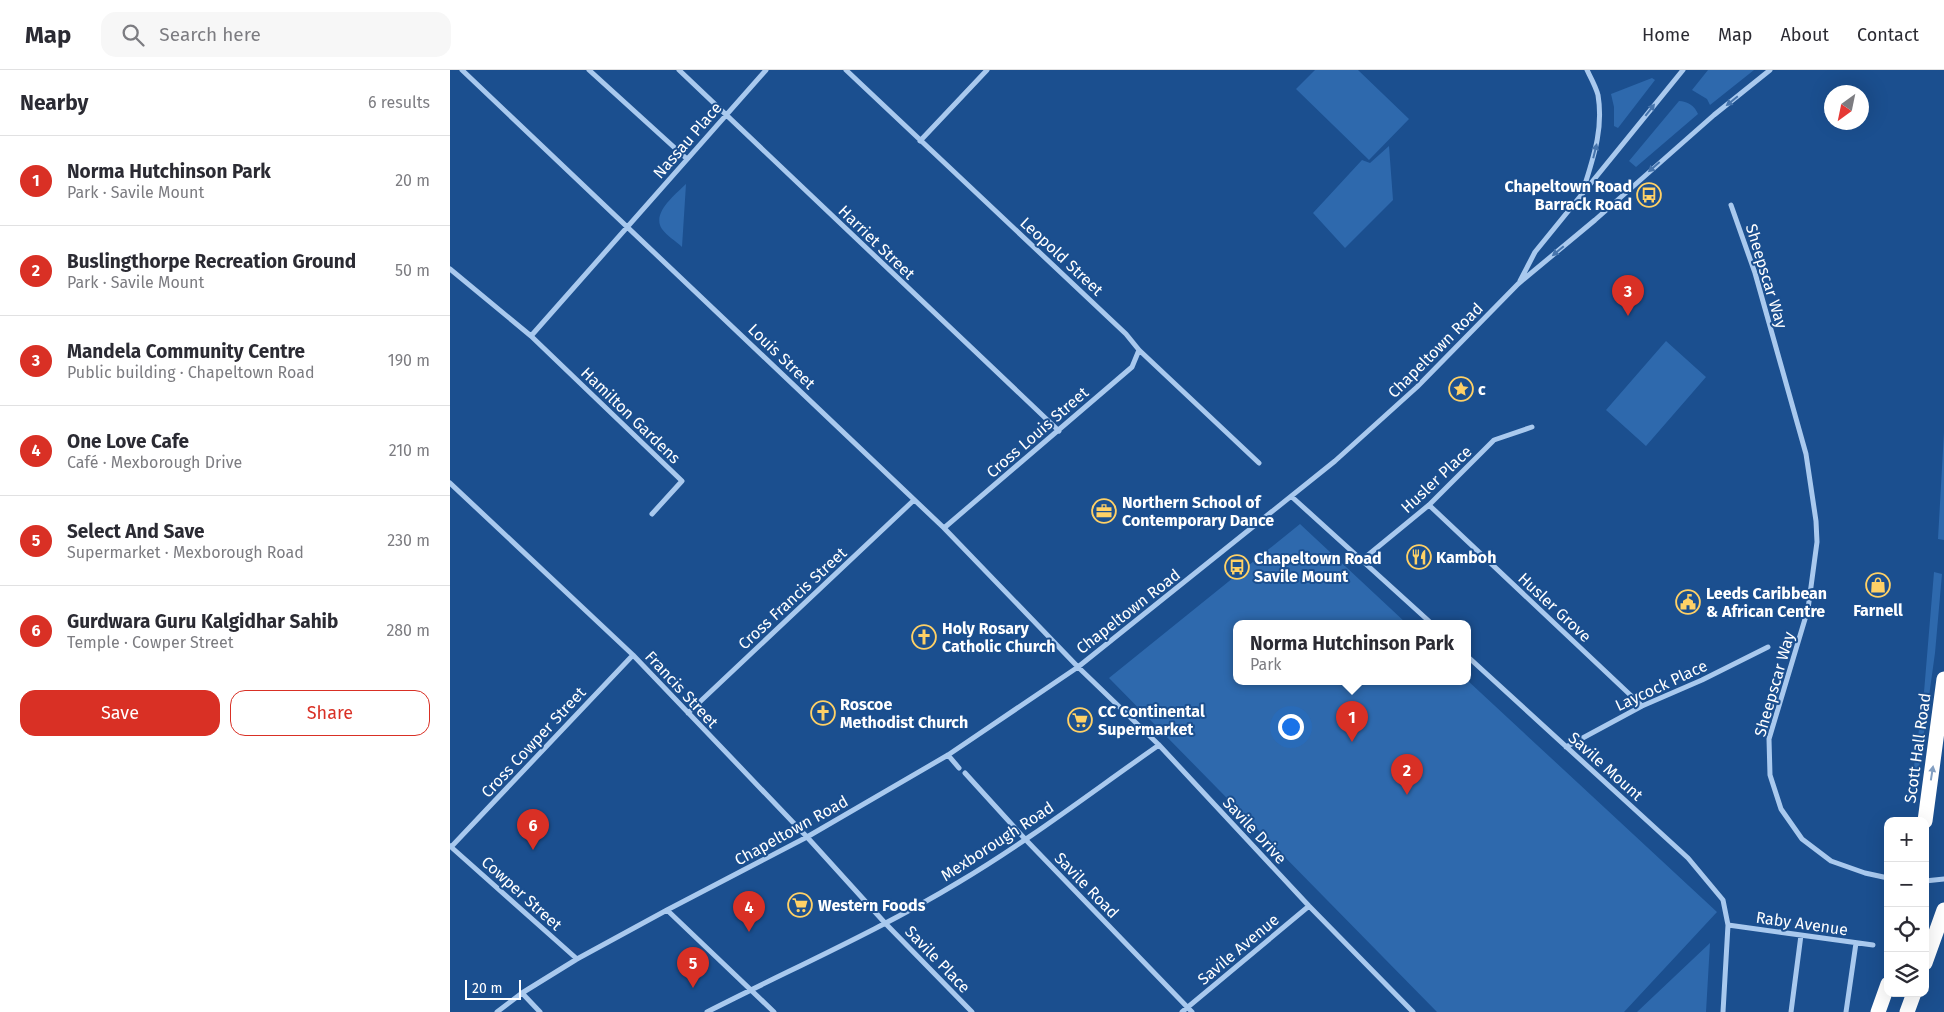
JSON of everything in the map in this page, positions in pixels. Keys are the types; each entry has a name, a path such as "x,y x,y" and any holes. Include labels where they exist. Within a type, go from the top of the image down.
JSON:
{"highway":[{"name":"Scott Hall Road","path":"1926,817 1944,679"},
{"path":"1929,952 1944,910"},
{"path":"1878,1012 1884,995"},
{"path":"1907,1012 1913,997"}],"street":[{"name":"Louis Street","path":"462,70 944,528 1078,667"},
{"path":"589,70 686,159"},
{"name":"Harriet Street","path":"679,70 1058,431"},
{"name":"Nassau Place","path":"628,227 766,70"},
{"name":"Leopold Street","path":"846,70 1126,334 1139,350 1258,463"},
{"path":"920,141 986,70"},
{"name":"Chapeltown Road","path":"1581,197 1595,153 1601,124 1597,93 1587,70"},
{"name":"Chapeltown Road","path":"1518,284 1535,252 1683,70"},
{"name":"Chapeltown Road","path":"497,1012 522,993 577,959 807,837 948,755 1078,667 1335,462 1417,387 1518,284 1595,220 1714,115 1770,70"},
{"name":"Sheepscar Way","path":"1731,205 1757,280 1806,454 1816,522 1817,542 1808,609 1769,739 1770,775 1781,810 1802,839 1831,861 1865,873 1884,877"},
{"path":"531,336 628,227"},
{"name":"Hamilton Gardens","path":"450,269 531,336 682,481 652,514"},
{"name":"Cross Louis Street","path":"944,528 1132,367 1139,350"},
{"name":"Husler Place","path":"1362,560 1430,505 1494,440 1532,427"},
{"name":"Francis Street","path":"450,483 633,655 807,837 885,923"},
{"path":"1292,497 1429,620"},
{"name":"Cross Francis Street","path":"688,714 914,500"},
{"name":"Husler Grove","path":"1430,505 1642,706"},
{"name":"Laycock Place","path":"1566,747 1642,706 1702,680 1768,647"},
{"name":"Cross Cowper Street","path":"451,846 633,655"},
{"name":"Savile Mount","path":"1471,660 1688,858 1723,900 1728,925"},
{"name":"Savile Drive","path":"1078,667 1158,745 1309,906 1413,1012"},
{"name":"Mexborough Road","path":"707,1012 885,923 959,882 1025,839 1158,745"},
{"path":"948,755 959,768"},
{"name":"Savile Road","path":"965,773 1025,839 1192,1012"},
{"name":"Cowper Street","path":"451,846 577,959"},
{"path":"1929,881 1944,879"},
{"name":"Savile Avenue","path":"1182,1012 1309,906"},
{"path":"667,910 774,1012"},
{"name":"Savile Place","path":"885,923 972,1012"},
{"path":"1723,1012 1728,925"},
{"name":"Raby Avenue","path":"1728,925 1873,945"},
{"path":"1791,1012 1801,935"},
{"path":"1846,1012 1856,943"},
{"path":"522,993 540,1012"}],"shaded area":[{"path":"1315,70 1358,70 1409,119 1369,160 1296,89"},
{"path":"1708,70 1754,70 1710,105 1707,99 1692,90"},
{"path":"1652,78 1655,80 1618,128 1614,126 1614,107 1611,94"},
{"path":"1679,101 1690,104 1698,114 1636,167 1629,161"},
{"path":"1389,146 1393,200 1345,248 1313,213 1362,160 1370,163"},
{"path":"686,184 682,247 666,234 659,223 662,210 666,204"},
{"path":"1666,341 1706,377 1646,446 1606,410"},
{"path":"1944,432 1944,540 1938,539"},
{"path":"1300,524 1403,620 1233,620 1233,685 1471,684 1717,912 1624,1012 1437,1012 1109,678"},
{"path":"1934,572 1942,574 1935,653 1916,790 1911,789 1924,692"},
{"path":"1710,943 1706,1012 1637,1012"}],"place":[{"name":"Chapeltown Road Barrack Road","path":"1649,195"},
{"name":"Mandela Community Centre","path":"1628,316"},
{"name":"c","path":"1461,389"},
{"name":"Northern School of Contemporary Dance","path":"1104,511"},
{"name":"Kamboh","path":"1419,557"},
{"name":"Chapeltown Road Savile Mount","path":"1237,567"},
{"name":"Farnell","path":"1878,585"},
{"name":"Leeds Caribbean & African Centre","path":"1688,602"},
{"name":"Holy Rosary Catholic Church","path":"924,637"},
{"name":"Roscoe Methodist Church","path":"823,713"},
{"name":"CC Continental Supermarket","path":"1080,720"},
{"name":"Norma Hutchinson Park","path":"1352,742"},
{"name":"Buslingthorpe Recreation Ground","path":"1407,795"},
{"name":"Gurdwara Guru Kalgidhar Sahib","path":"533,850"},
{"name":"Western Foods","path":"800,905"},
{"name":"One Love Cafe","path":"749,932"},
{"name":"Select And Save","path":"693,988"}]}
